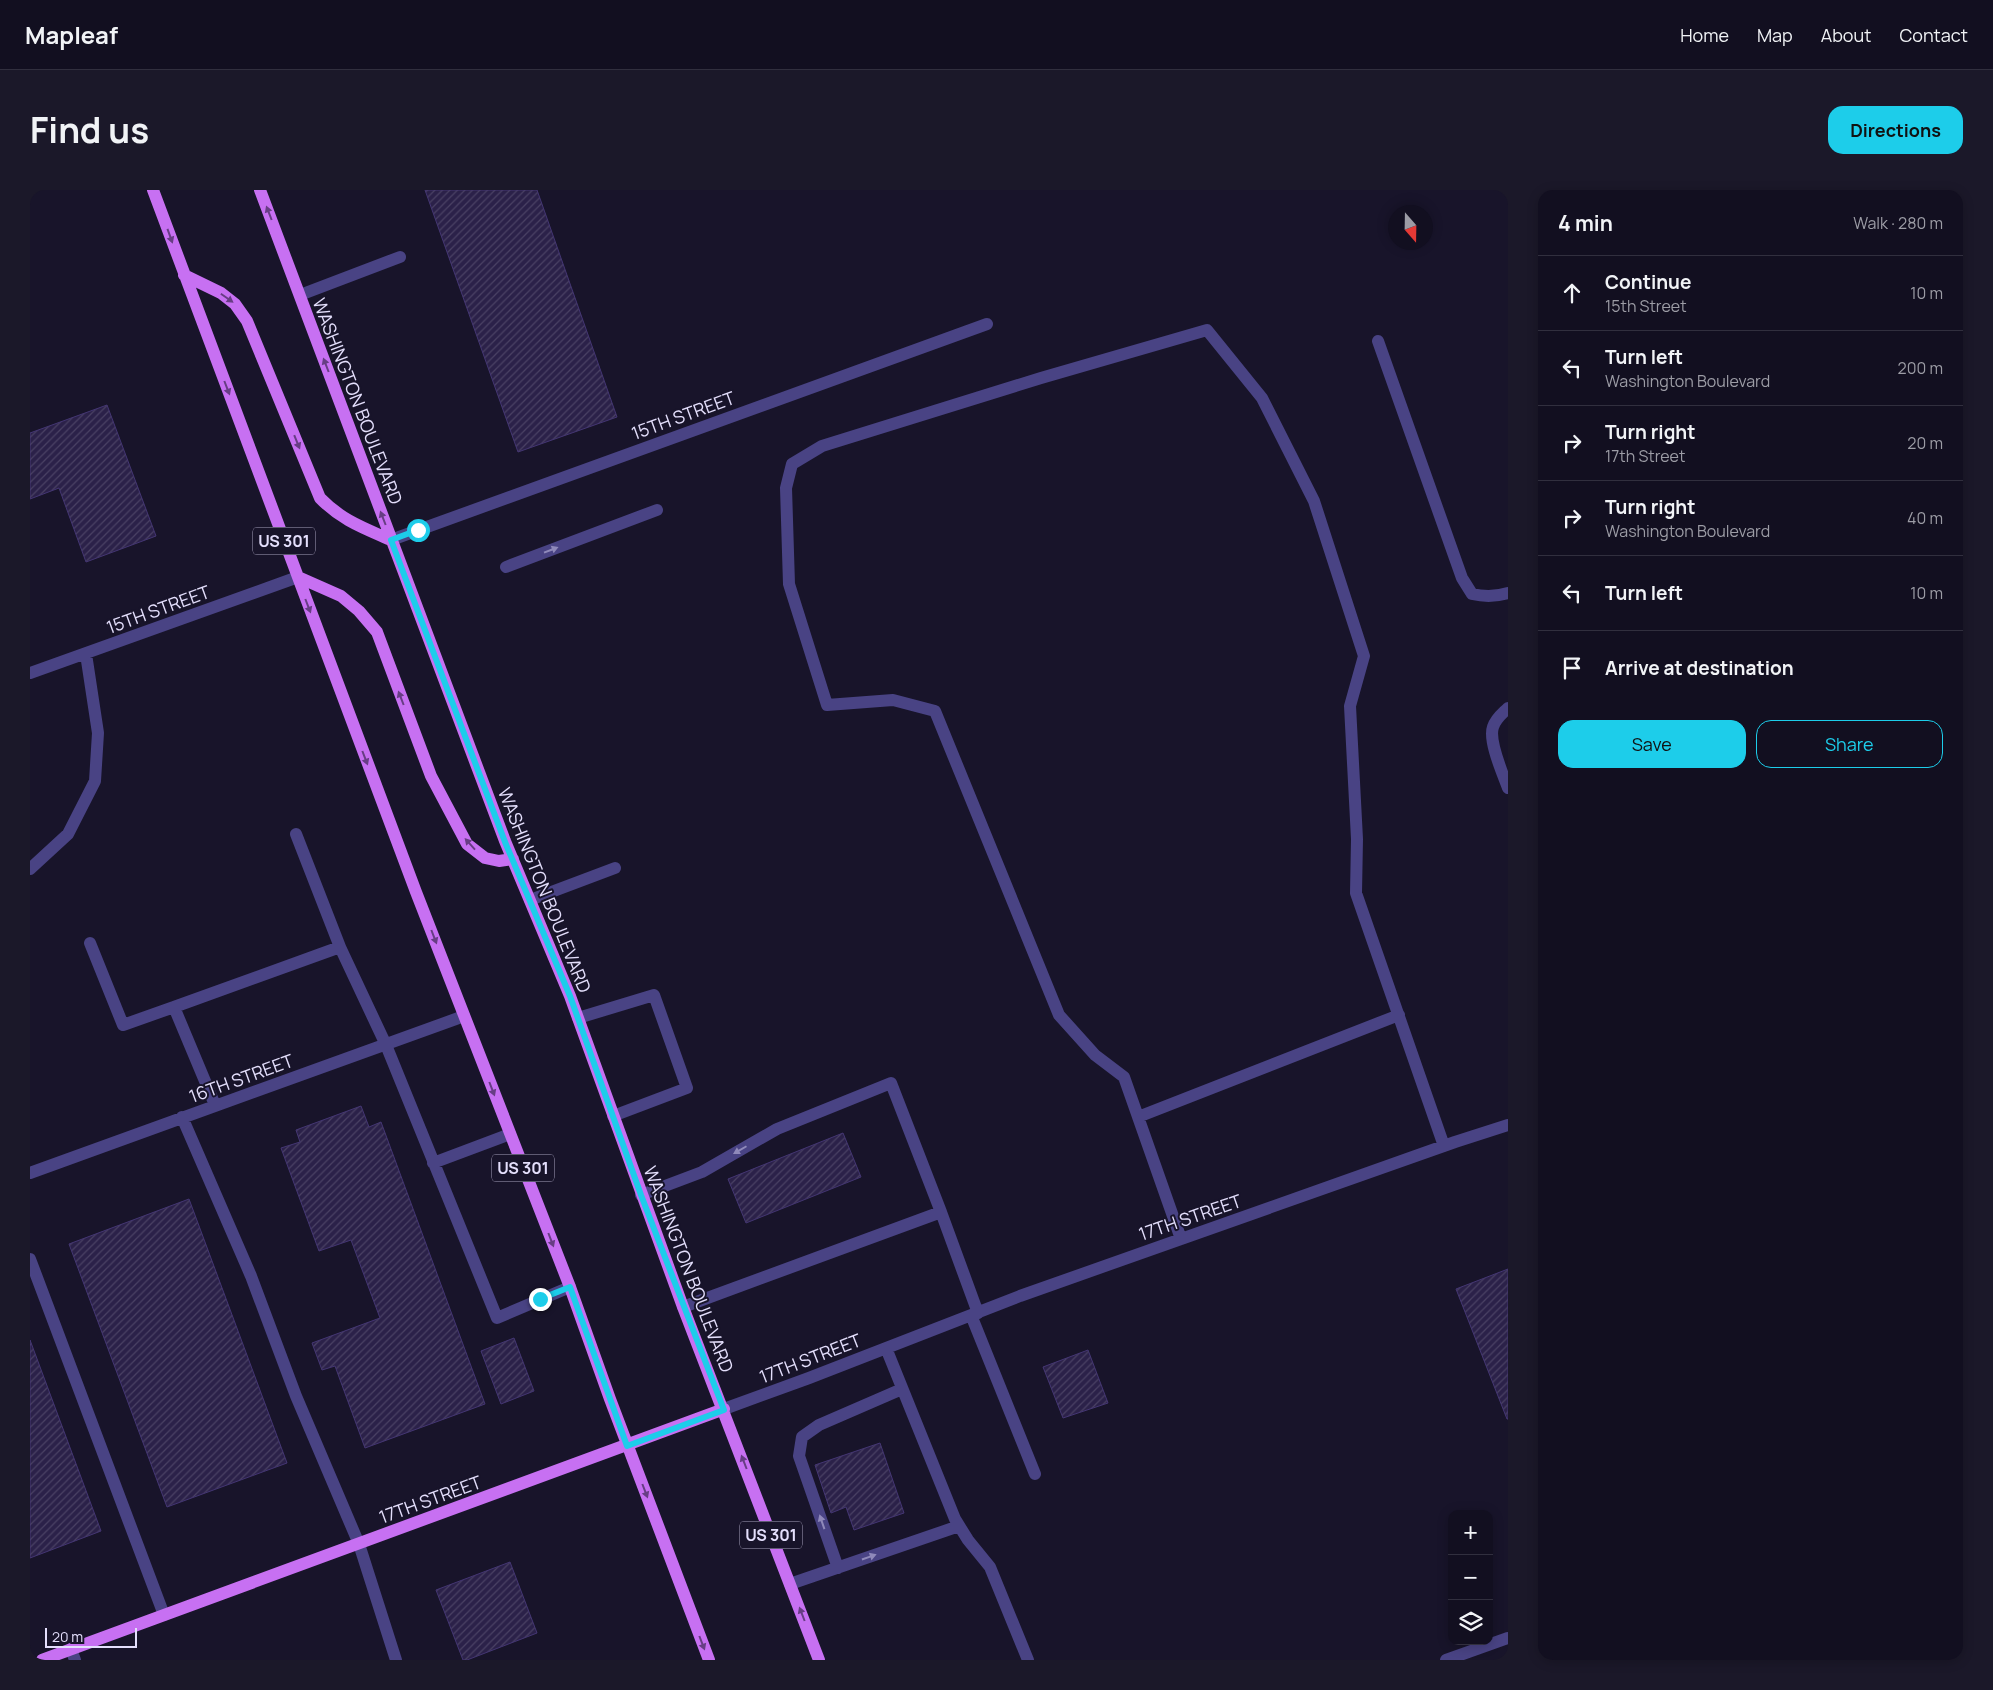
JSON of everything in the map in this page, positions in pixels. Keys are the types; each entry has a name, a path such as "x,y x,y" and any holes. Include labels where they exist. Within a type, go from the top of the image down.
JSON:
{"main road":[{"name":"US 301","path":"153,190 464,1016 570,1287 627,1446 709,1660"},
{"name":"WASHINGTON BOULEVARD","path":"260,190 513,859 570,996 641,1195 819,1660"},
{"path":"184,275 228,298 235,304 246,321 320,498 333,512 352,523 391,540"},
{"path":"298,577 340,596 359,611 376,632 431,776 467,844 485,858 499,861 513,859"},
{"name":"17TH STREET","path":"42,1660 73,1654 164,1615 724,1410"}],"street":[{"path":"300,296 400,257"},
{"name":"15TH STREET","path":"391,540 987,324"},
{"path":"1180,1239 1124,1077 1095,1055 1059,1015 935,710 893,700 827,705 788,584 786,488 792,464 822,446 1041,378 1206,330 1262,398 1314,501 1364,656 1350,706 1356,829 1356,893 1444,1146"},
{"path":"1378,341 1462,578 1472,594 1484,597 1500,596 1508,592"},
{"path":"506,567 657,510"},
{"name":"15TH STREET","path":"30,673 298,577"},
{"path":"30,869 68,834 95,781 98,733 86,654"},
{"path":"1508,708 1498,718 1492,728 1493,740 1508,788"},
{"path":"296,834 340,947 386,1045 496,1318 570,1287"},
{"path":"530,900 615,868"},
{"path":"90,943 123,1025 340,947"},
{"path":"578,1018 654,995 687,1088 613,1116"},
{"path":"174,1007 215,1105"},
{"path":"1138,1117 1399,1015"},
{"name":"16TH STREET","path":"30,1173 464,1016"},
{"path":"641,1195 702,1172 777,1129 891,1083 941,1212 974,1314 1036,1474"},
{"path":"182,1117 251,1276 296,1396 359,1544 396,1660"},
{"name":"17TH STREET","path":"724,1410 974,1314 1180,1239 1508,1125"},
{"path":"433,1163 510,1134"},
{"path":"683,1307 941,1212"},
{"path":"30,1258 164,1615"},
{"path":"886,1348 955,1519 968,1540 990,1567 1028,1660"},
{"path":"838,1568 799,1456 802,1437 819,1425 902,1389"},
{"path":"790,1584 960,1526"},
{"path":"1446,1660 1508,1638"}],"building":[{"path":"425,190 537,190 617,417 518,452"},
{"path":"107,405 156,536 86,562 59,488 30,499 30,433"},
{"path":"361,1106 369,1127 381,1122 485,1404 365,1448 335,1366 322,1370 312,1343 380,1318 351,1240 319,1251 281,1148 300,1142 296,1130"},
{"path":"843,1133 861,1177 746,1223 728,1179"},
{"path":"189,1199 287,1463 167,1507 69,1244"},
{"path":"1508,1269 1508,1419 1507,1419 1456,1289"},
{"path":"514,1338 534,1391 501,1404 481,1351"},
{"path":"30,1340 101,1531 30,1558"},
{"path":"1088,1350 1108,1403 1063,1418 1043,1367"},
{"path":"880,1443 904,1513 854,1530 846,1507 831,1513 815,1465"},
{"path":"510,1562 537,1633 463,1660 436,1590"}],"route":[{"path":"418,530 391,540 505,842 570,996 641,1195 724,1410 627,1446 570,1287 540,1299"}]}
